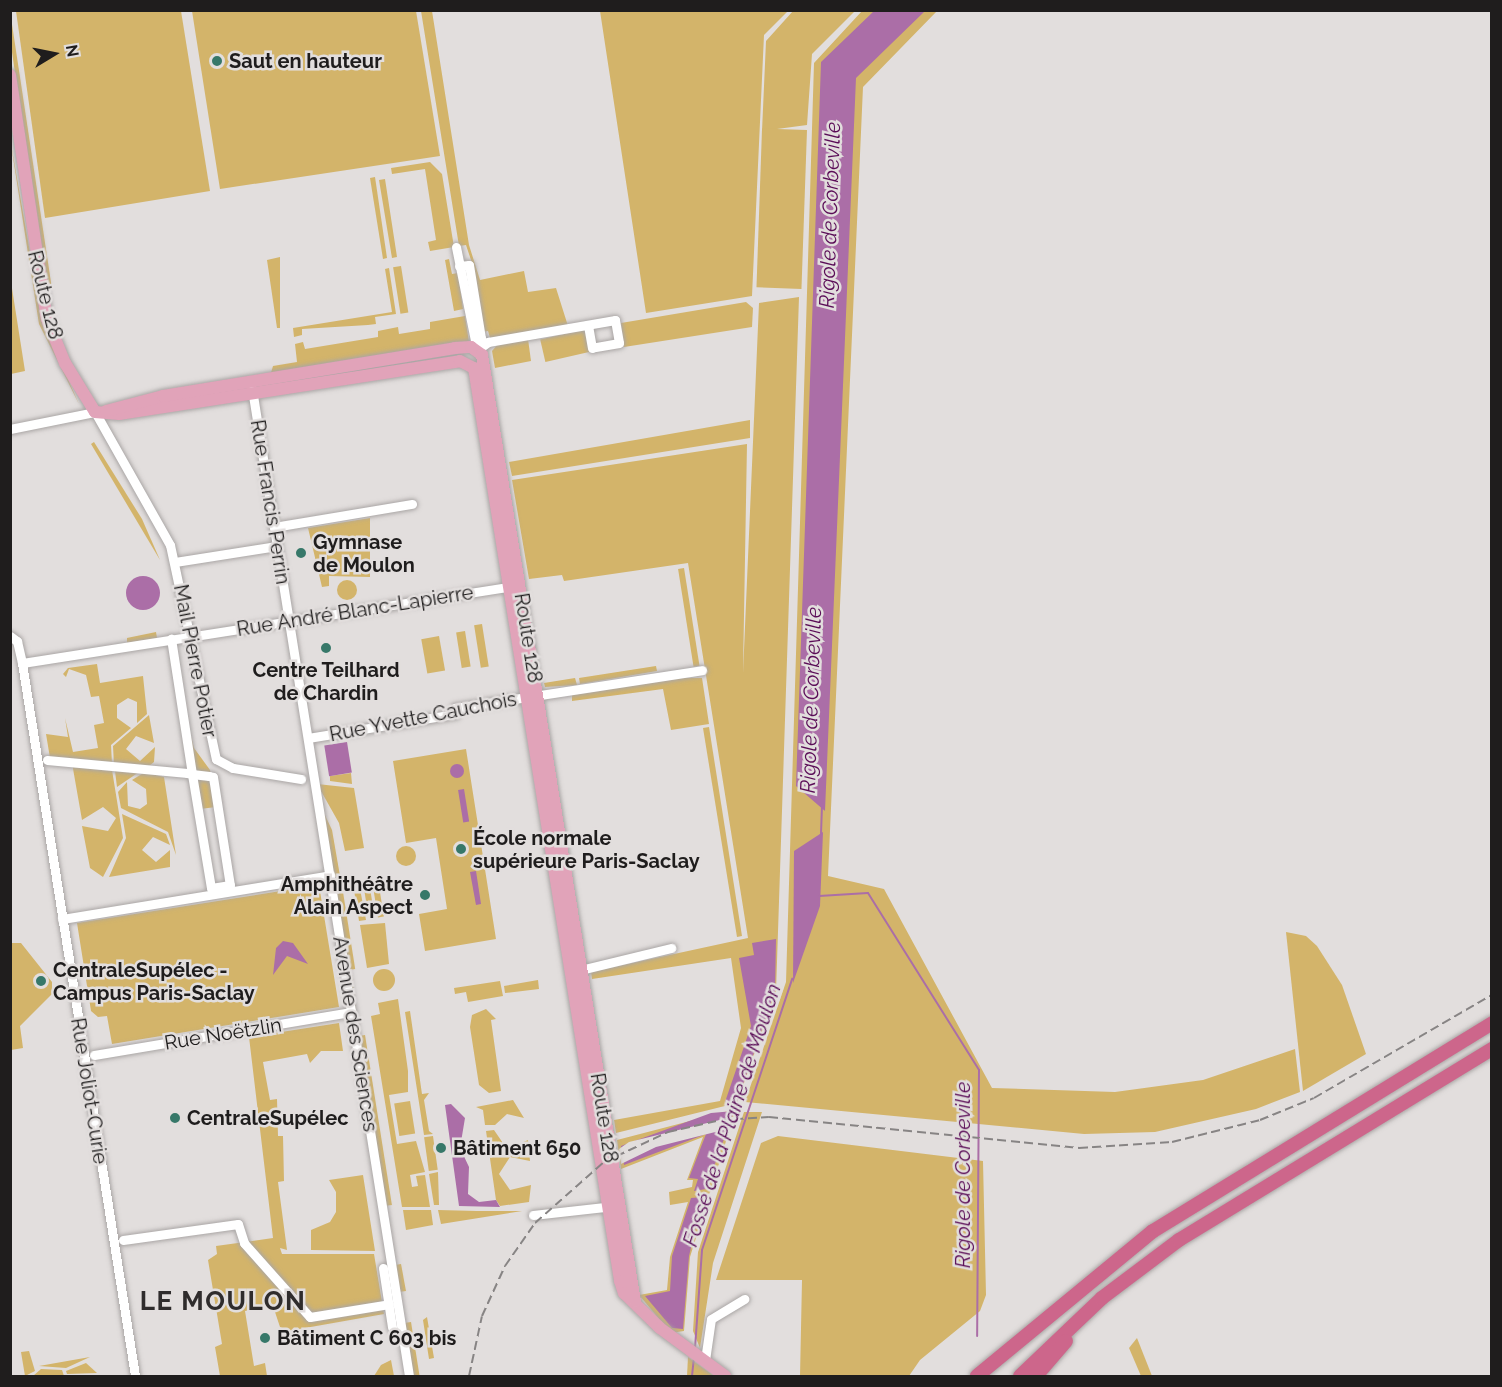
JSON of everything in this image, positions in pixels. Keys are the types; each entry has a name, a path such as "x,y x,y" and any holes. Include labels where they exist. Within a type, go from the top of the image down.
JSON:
{"highway":[{"path":"977,1377 1153,1231 1491,1023"},
{"path":"1020,1377 1102,1298 1242,1199 1491,1049"},
{"path":"1036,1377 1102,1298"},
{"path":"991,1377 1045,1321"}],"main road":[{"name":"Route 128","path":"11,79 30,230"},
{"name":"Route 128","path":"10,121 30,230 55,340 101,412 119,414 455,348 477,350 488,377 515,586 613,1206"},
{"name":"Route 128","path":"252,388 447,363 470,364 515,586"},
{"name":"Route 128","path":"532,696 580,970 613,1206 620,1281 636,1302 725,1377"}],"street":[{"path":"456,246 459,266 469,265 472,312 481,338 477,350"},
{"path":"477,350 488,342 588,325"},
{"name":"Rue Francis Perrin","path":"252,388 289,621"},
{"path":"10,429 101,412"},
{"name":"Mail Pierre Potier","path":"101,412 159,520 175,562 216,759 232,768 301,778"},
{"path":"274,527 412,504"},
{"path":"175,562 277,546"},
{"name":"Rue André Blanc-Lapierre","path":"22,663 515,586"},
{"name":"Avenue des Sciences","path":"289,621 409,1377"},
{"name":"Rue Joliot-Curie","path":"10,636 17,641 22,663 135,1377"},
{"name":"Mail Pierre Potier","path":"171,639 195,774 211,888 230,885 216,782 209,776 195,774"},
{"path":"532,696 702,670"},
{"name":"Rue Yvette Cauchois","path":"308,738 455,714 454,708 532,696"},
{"path":"47,760 195,774"},
{"path":"62,919 330,875"},
{"path":"580,970 671,948"},
{"name":"Rue Noëtzlin","path":"94,1055 351,1012"},
{"path":"533,1215 613,1206"},
{"path":"123,1240 238,1224 244,1244 310,1317 391,1307"},
{"path":"383,1268 391,1307 392,1327"},
{"path":"705,1360 711,1318 744,1299"}],"shaded area":[{"path":"10,11 52,289 46,291 11,45"},
{"path":"16,11 181,11 210,191 45,218"},
{"path":"192,11 416,11 440,156 220,189"},
{"path":"421,11 432,11 469,245 480,280 524,271 528,292 556,288 568,326 490,338 488,331 482,332 471,260 466,245 459,246"},
{"path":"600,11 788,11 764,35 752,296 646,313"},
{"path":"793,11 855,11 812,54 807,125 762,131 766,41"},
{"path":"862,11 937,11 863,87 828,876 884,889 992,1088 1115,1092 1203,1080 1295,1049 1300,1092 1256,1109 1155,1132 1084,1134 745,1102 786,982 814,63"},
{"path":"762,128 807,130 801,289 756,287"},
{"path":"10,138 42,321 79,404 39,324"},
{"path":"430,162 442,174 454,247 430,251 428,242 436,240 425,169 392,174 391,168"},
{"path":"375,177 387,258 383,259 370,178"},
{"path":"385,179 397,257 392,258 379,180"},
{"path":"280,257 280,328 277,328 267,260"},
{"path":"449,259 452,274 458,273 463,309 454,311 445,260"},
{"path":"401,266 408,312 400,314 393,267"},
{"path":"389,268 396,314 375,317 376,324 302,329 302,335 294,337 293,328 392,312 385,269"},
{"path":"11,282 25,371 10,374"},
{"path":"799,297 776,992 737,1103 616,1133 614,1120 720,1101 741,1028 731,958 592,979 591,972 748,938 688,563 564,581 562,575 529,579 512,480 747,444 743,673 759,303"},
{"path":"746,302 753,308 752,327 624,347 621,323"},
{"path":"465,316 469,342 270,376 273,366 297,362 295,344 303,342 305,349 378,337 378,331 398,327 399,334 430,329 430,322"},
{"path":"586,329 591,351 545,362 540,340"},
{"path":"528,339 531,361 495,368 492,351 498,344"},
{"path":"750,420 750,438 512,476 509,462"},
{"path":"94,442 142,519 160,560 91,444"},
{"path":"370,518 370,577 329,576 329,586 322,587 308,528"},
{"path":"684,568 699,666 694,667 678,569"},
{"path":"347,580 354,583 357,590 354,597 347,600 340,597 337,590 340,583"},
{"path":"482,624 489,666 481,668 474,625"},
{"path":"465,631 471,667 462,668 456,632"},
{"path":"156,632 157,638 127,643 127,638"},
{"path":"439,636 445,670 427,674 421,639"},
{"path":"97,664 100,683 143,676 147,714 137,723 137,702 128,698 117,705 117,718 131,728 111,745 112,764 50,758 46,734 68,737 65,718 73,752 98,748 94,725 104,723 99,696 91,697 86,675 69,669 66,677 63,674 68,668"},
{"path":"656,666 657,671 580,684 579,678"},
{"path":"575,678 577,685 545,687 544,683"},
{"path":"673,678 702,678 709,724 671,730 663,689 572,701 572,695"},
{"path":"185,713 194,748 210,770 216,807 200,809"},
{"path":"149,715 154,743 136,736 126,749 140,761 155,747 154,762 149,766 114,765 113,746"},
{"path":"709,727 742,936 737,937 703,728"},
{"path":"466,749 496,939 425,951 419,914 447,909 436,838 406,843 393,761"},
{"path":"72,763 112,770 123,838 103,877 90,868 82,826 108,831 116,818 103,807 82,820"},
{"path":"115,771 139,772 117,787"},
{"path":"145,772 164,777 176,855 168,832 121,808 118,792 127,782 128,806 140,809 147,804 146,789 132,780"},
{"path":"351,773 352,784 330,781 330,776"},
{"path":"317,784 354,788 364,848 345,851 339,823"},
{"path":"323,811 332,830 340,876 333,877"},
{"path":"122,814 166,834 170,845 153,837 142,850 156,862 170,850 170,867 109,877 126,838"},
{"path":"406,846 413,849 416,856 413,863 406,866 399,863 396,856 399,849"},
{"path":"319,885 339,1007 112,1044 107,1016 98,1017 91,1011 77,923"},
{"path":"379,886 384,917 378,918 373,887"},
{"path":"370,888 375,919 369,920 364,889"},
{"path":"360,889 366,920 359,921 354,890"},
{"path":"343,892 355,969 348,970 336,893"},
{"path":"385,923 389,964 367,968 360,925"},
{"path":"1286,932 1306,936 1317,946 1342,985 1366,1054 1303,1091"},
{"path":"11,943 21,943 52,982 52,994 20,1026 23,1048 11,1050"},
{"path":"384,969 392,972 395,980 392,988 384,991 376,988 373,980 376,972"},
{"path":"349,974 352,974 358,1032"},
{"path":"538,980 539,989 505,993 504,986"},
{"path":"500,981 503,996 468,1002 466,992 455,994 454,988"},
{"path":"398,999 408,1071 408,1092 389,1095 397,1144 416,1141 425,1172 410,1175 412,1187 418,1186 416,1176 425,1175 430,1207 402,1207 371,1016 380,1014 378,1003"},
{"path":"486,1009 496,1019 491,1020 501,1091 489,1093 479,1085 470,1027 472,1015"},
{"path":"410,1011 422,1094 429,1093 424,1100 429,1131 433,1134 424,1135 405,1012"},
{"path":"339,1023 343,1051 321,1051 310,1063 307,1054 263,1062 270,1100 277,1099 278,1136 283,1136 284,1181 278,1182 287,1250 280,1248 282,1254 374,1254 384,1314 288,1331 280,1327 273,1306 245,1311 254,1366 265,1363 267,1376 220,1376 215,1347 222,1344 208,1260 217,1254 216,1246 273,1238 249,1037"},
{"path":"365,1035 392,1205 386,1206 359,1036"},
{"path":"513,1100 524,1118 507,1114 495,1125 485,1125 483,1110 476,1107"},
{"path":"410,1101 415,1134 399,1136 394,1104"},
{"path":"736,1109 690,1257 684,1331 671,1333 639,1295 667,1290 670,1257 688,1202 670,1205 669,1192 692,1187 693,1180 687,1180 703,1137 621,1169 617,1140"},
{"path":"744,1112 762,1112 713,1263 700,1348 693,1331 698,1252"},
{"path":"494,1130 507,1149 528,1140 530,1161 510,1157 499,1174 510,1190 531,1185 529,1202 500,1206 496,1200 486,1131"},
{"path":"433,1136 438,1170 429,1171 424,1137"},
{"path":"778,1136 983,1161 986,1295 980,1311 920,1360 909,1376 800,1376 802,1280 716,1280 761,1143"},
{"path":"438,1172 439,1205 434,1205 429,1174"},
{"path":"363,1175 375,1251 311,1250 311,1230 330,1222 336,1212 336,1192 329,1180"},
{"path":"403,1210 431,1210 433,1225 406,1230"},
{"path":"438,1210 477,1211 522,1211 441,1224"},
{"path":"401,1264 406,1291 399,1292 395,1265"},
{"path":"427,1317 434,1358 429,1359 423,1320"},
{"path":"411,1322 420,1376 412,1376 404,1323"},
{"path":"1137,1338 1152,1376 1141,1376 1129,1348"},
{"path":"29,1351 35,1371 25,1376 21,1352"},
{"path":"90,1357 66,1368 39,1366"},
{"path":"688,1357 714,1376 687,1376"},
{"path":"391,1360 394,1376 374,1376 381,1365"},
{"path":"86,1363 97,1373 67,1374 66,1371"},
{"path":"41,1369 62,1370 64,1376 33,1376"}],"water":[{"path":"874,11 925,11 856,78 825,811 796,786 821,62"},
{"path":"143,576 155,581 160,593 155,605 143,610 131,605 126,593 131,581"},
{"path":"347,742 352,773 329,776 324,746"},
{"path":"457,764 462,766 464,771 462,776 457,778 452,776 450,771 452,766"},
{"path":"464,789 469,822 463,823 458,790"},
{"path":"823,832 820,906 793,983 794,851"},
{"path":"476,871 481,904 476,905 470,872"},
{"path":"776,939 775,991 737,1102 725,1102 751,1026 739,958 754,955 752,943"},
{"path":"283,941 293,943 308,964 287,956 273,975 276,948"},
{"path":"451,1104 465,1118 460,1148 469,1167 468,1194 479,1202 496,1200 500,1207 459,1206 445,1105"},
{"path":"734,1111 706,1189 694,1191 698,1179 689,1178 706,1134 624,1165 621,1146 711,1113"},
{"path":"703,1197 689,1256 683,1329 672,1328 645,1296 670,1291 672,1256 691,1198"}],"pier":[{"path":"736,1116 731,1128 656,1147 621,1164 619,1149 629,1142"}],"waterway":[{"name":"Rigole de Corbeville","path":"821,834 822,807"},
{"name":"Rigole de Corbeville","path":"819,896 868,893 979,1070 977,1336"},
{"name":"Fossé de la Plaine de Moulon","path":"695,1348 702,1250 792,979"},
{"name":"Fossé de la Plaine de Moulon","path":"692,1376 694,1358"}],"railway":[{"path":"469,1376 482,1316 505,1266 535,1223 604,1162 668,1132 721,1120 769,1117 1079,1148 1172,1142 1260,1120 1314,1098 1492,995"}],"place":[{"name":"Saut en hauteur","path":"217,61"},
{"name":"Gymnase de Moulon","path":"301,553"},
{"name":"Centre Teilhard de Chardin","path":"326,648"},
{"name":"École normale supérieure Paris-Saclay","path":"461,849"},
{"name":"Amphithéâtre Alain Aspect","path":"425,895"},
{"name":"CentraleSupélec - Campus Paris-Saclay","path":"41,981"},
{"name":"CentraleSupélec","path":"175,1118"},
{"name":"Bâtiment 650","path":"441,1148"},
{"name":"Bâtiment C 603 bis","path":"265,1338"}],"district":[{"name":"LE MOULON","path":"223,1302"}]}
